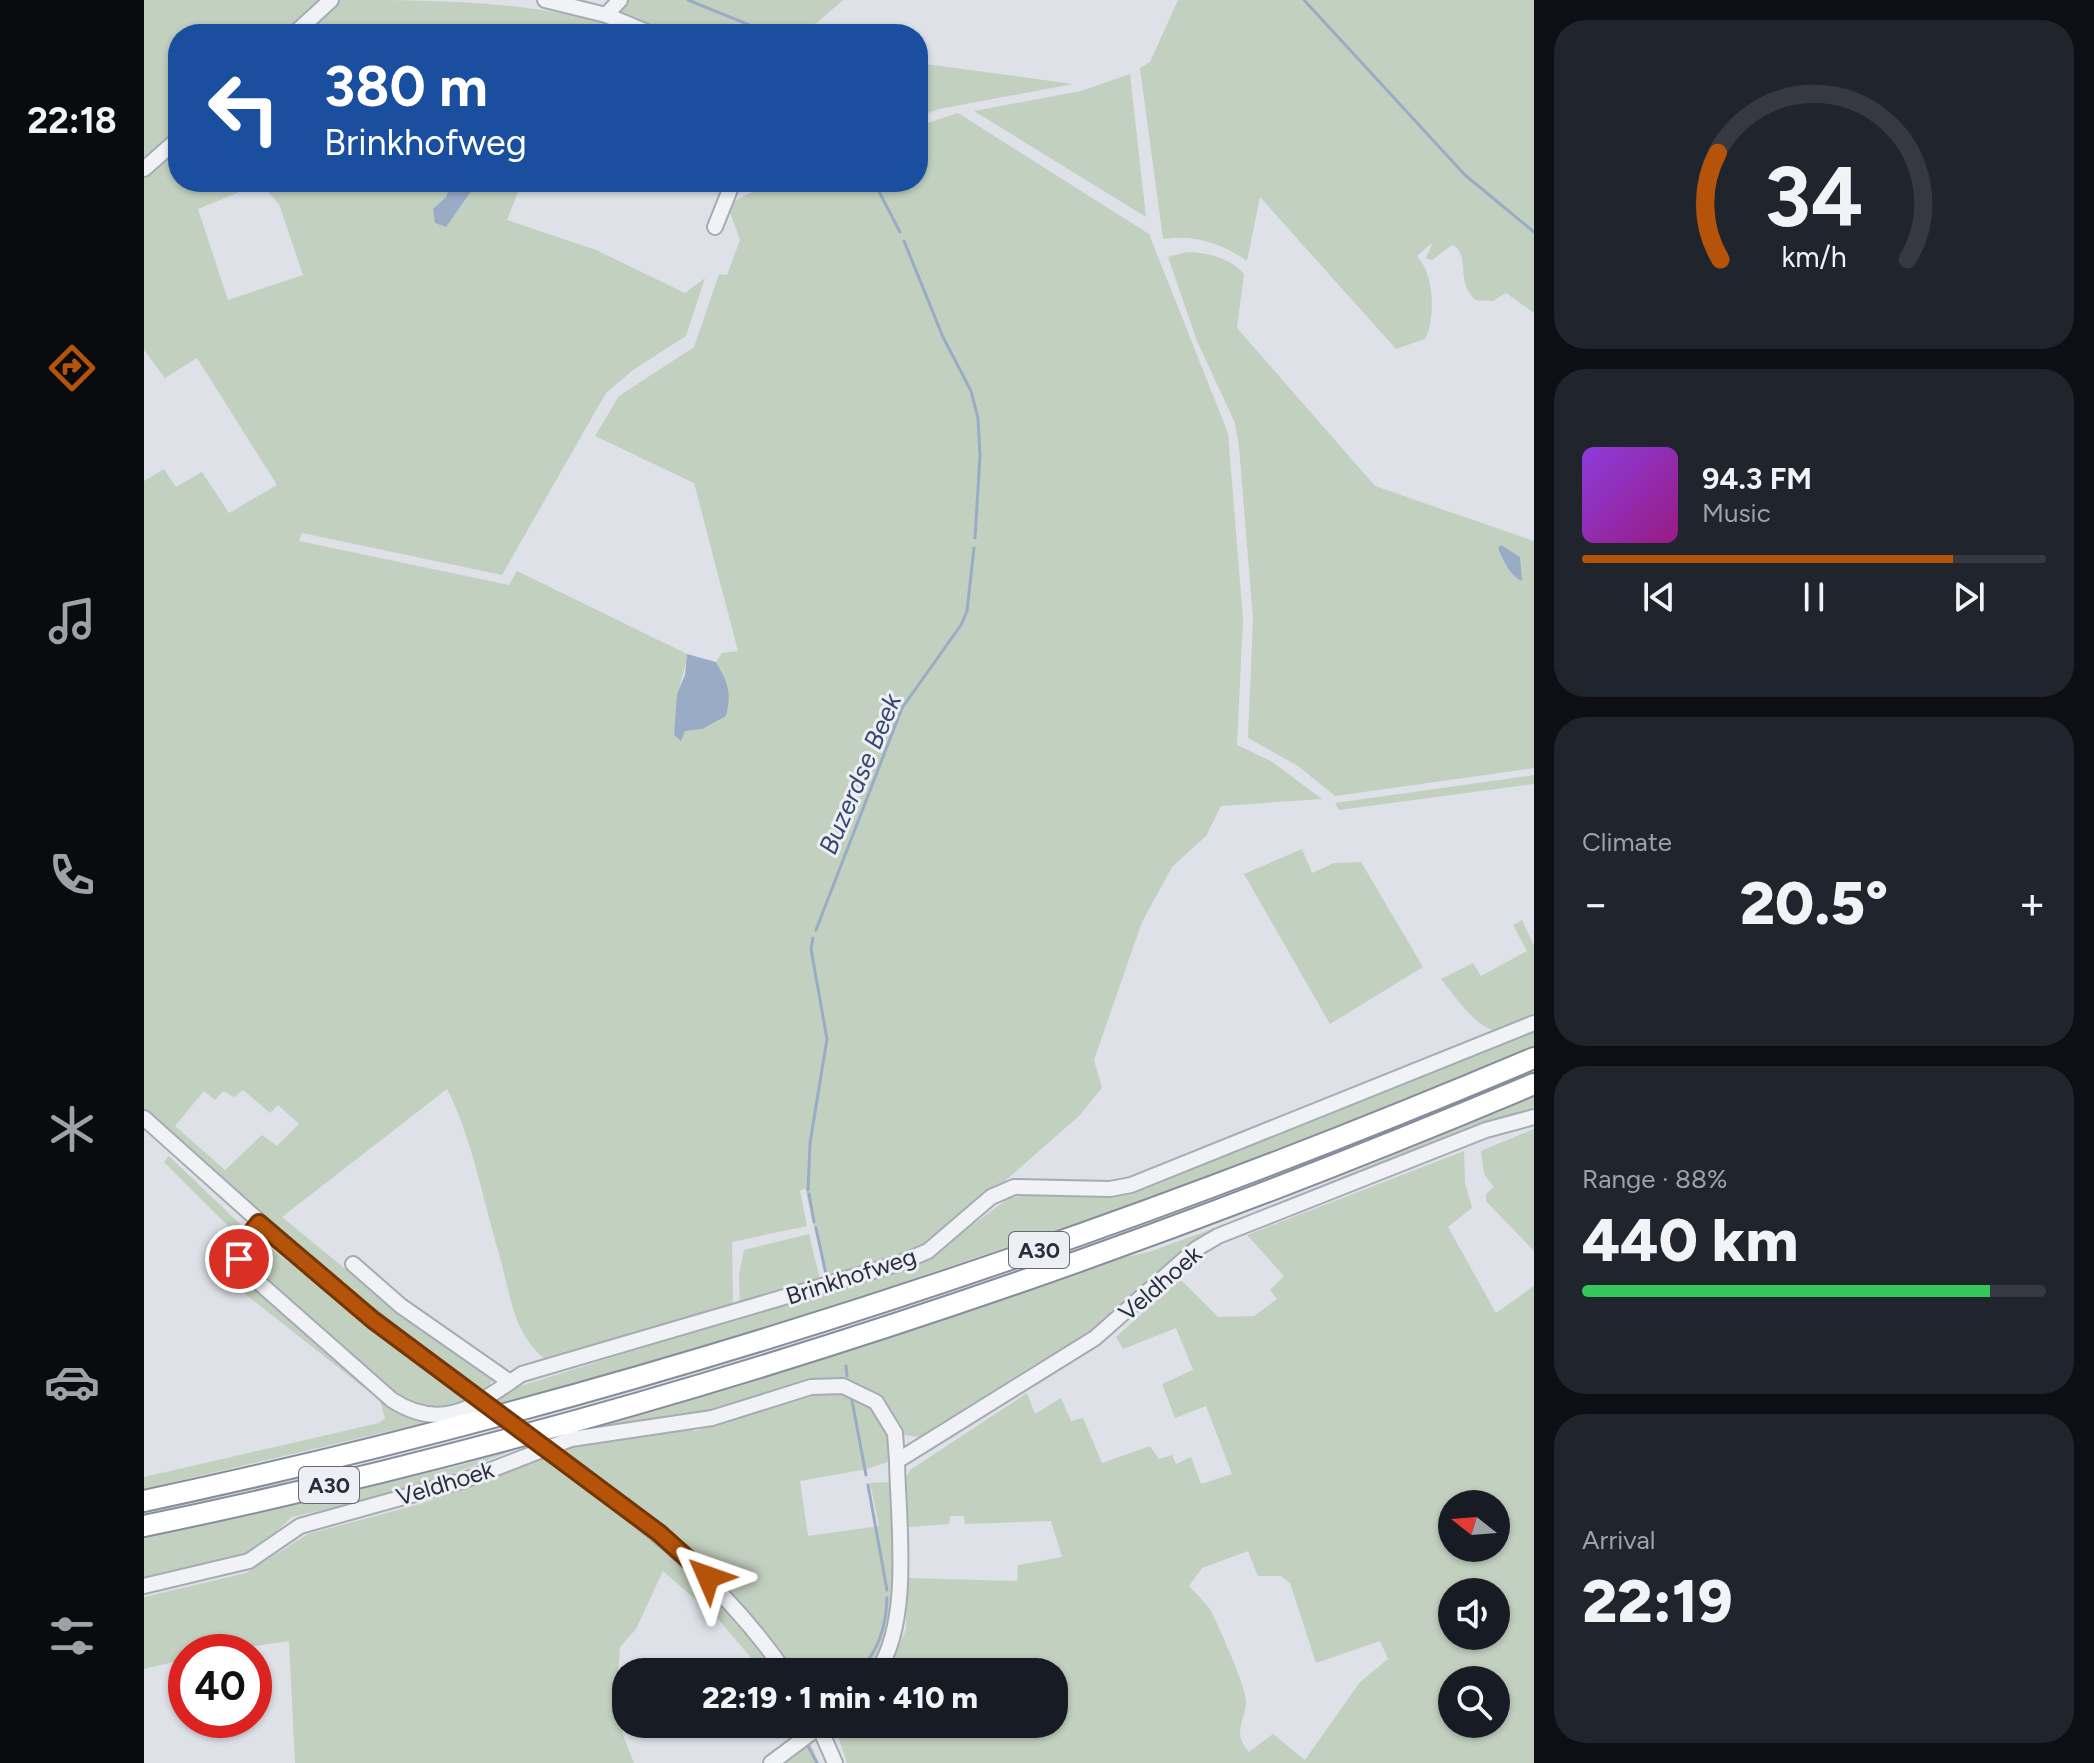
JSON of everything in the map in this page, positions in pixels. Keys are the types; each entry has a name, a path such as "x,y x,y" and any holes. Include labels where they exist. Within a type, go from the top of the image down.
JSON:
{"highway":[{"name":"A30","path":"144,1501 482,1420 702,1360 869,1307 1122,1222 1534,1058"},
{"name":"A30","path":"144,1526 269,1500 513,1439 908,1321 1139,1240 1534,1084"}],"street":[{"path":"305,24 331,0"},
{"path":"545,0 606,15 628,24"},
{"path":"606,15 620,0"},
{"path":"144,169 168,148"},
{"path":"715,227 729,192"},
{"name":"Brinkhofweg","path":"259,1223 241,1250 243,1266 402,1407 441,1416 475,1406 522,1374 900,1263 928,1251 991,1197 1014,1187 1110,1189 1156,1177 1534,1023"},
{"name":"Veldhoek","path":"897,1461 1095,1338 1196,1249 1218,1236 1486,1130 1534,1117"},
{"path":"144,1118 259,1223 373,1320 563,1460 693,1563 750,1623 775,1658"},
{"path":"353,1264 401,1306 510,1382"},
{"name":"Veldhoek","path":"144,1586 249,1561 300,1526 465,1480 571,1439 712,1418 811,1387 843,1386 876,1402 895,1433 898,1617 886,1658"},
{"path":"771,1763 803,1738"},
{"path":"824,1738 835,1763"}],"green space":[{"path":"144,0 324,0 298,24 168,24 168,142 144,162"},
{"path":"338,0 492,4 568,14 607,24 311,24"},
{"path":"627,0 843,0 815,24 638,24 614,14"},
{"path":"1178,0 1534,0 1534,313 1506,293 1493,301 1476,300 1466,286 1458,249 1452,245 1432,260 1426,258 1433,242 1417,256 1427,273 1432,296 1429,330 1425,339 1396,349 1260,197 1247,261 1207,241 1163,239 1140,68 1150,62"},
{"path":"928,64 1073,84 928,113"},
{"path":"1130,74 1146,217 974,111 1081,91"},
{"path":"958,113 1149,234 1228,433 1243,619 1237,745 1271,761 1322,799 1221,806 1206,836 1172,867 1142,922 1094,1060 1102,1088 1079,1116 998,1187 977,1200 939,1236 894,1258 826,1278 805,1188 800,1191 807,1226 732,1242 733,1306 545,1359 525,1337 514,1311 470,1148 447,1089 282,1217 377,1295 484,1367 492,1379 486,1394 324,1274 144,1114 144,481 164,469 176,487 202,472 229,513 277,485 197,358 165,378 144,350 144,178 168,158 168,192 239,192 198,209 228,300 303,275 279,204 268,192 448,192 446,197 458,192 518,192 507,220 596,250 685,293 705,278 686,336 633,370 606,393 502,575 302,533 299,541 509,585 517,571 687,654 677,703 679,722 684,731 702,729 721,671 716,662 722,653 738,651 694,483 595,436 619,396 694,347 719,274 727,275 740,240 728,206 747,194 928,192 928,123","holes":["243,1090 270,1113 278,1105 299,1124 277,1146 262,1135 225,1170 175,1126 204,1091 215,1100 223,1091 234,1097"]},
{"path":"1187,252 1218,257 1244,274 1237,328 1375,486 1534,541 1534,768 1335,796 1298,766 1248,738 1253,619 1239,447 1235,423 1197,341 1168,257"},
{"path":"1534,775 1534,784 1339,810 1335,803"},
{"path":"1302,849 1312,873 1334,863 1361,862 1423,967 1330,1024 1244,874"},
{"path":"1522,920 1534,946 1534,1016 1497,1032 1473,1017 1441,979 1473,963 1481,976 1527,951 1513,925"},
{"path":"1534,1032 1534,1049 1141,1202 832,1306 590,1381 484,1408 508,1390 926,1259 1009,1198 1032,1194 1117,1195 1138,1191"},
{"path":"1534,1097 1534,1107 1206,1236 1114,1320 923,1438 905,1435 886,1407 847,1384 539,1448 533,1443 814,1360 1112,1260 1149,1252 1250,1215"},
{"path":"1534,1129 1534,1251 1486,1201 1486,1194 1494,1187 1484,1174 1481,1151"},
{"path":"1464,1151 1465,1183 1472,1208 1448,1227 1496,1313 1534,1286 1534,1763 847,1763 839,1738 1068,1738 1068,1658 893,1658 906,1630 906,1578 1017,1581 1018,1565 1062,1557 1051,1521 965,1524 964,1516 950,1516 949,1524 907,1527 906,1478 910,1470 1027,1393 1035,1414 1061,1398 1071,1421 1083,1418 1102,1463 1150,1446 1159,1459 1172,1455 1176,1464 1191,1457 1201,1484 1232,1474 1206,1406 1175,1418 1162,1384 1193,1370 1176,1328 1123,1349 1116,1337 1180,1279 1218,1317 1254,1316 1277,1299 1270,1290 1284,1276 1247,1235","holes":["1248,1551 1258,1576 1281,1576 1290,1583 1316,1663 1380,1641 1388,1659 1360,1682 1305,1760 1273,1734 1249,1752 1244,1745 1240,1733 1246,1704 1243,1687 1211,1611 1189,1586 1202,1568"]},
{"path":"169,1156 240,1224 235,1265 365,1379 363,1387 216,1271 228,1226 164,1162"},
{"path":"809,1234 820,1280 740,1304 739,1275 744,1250"},
{"path":"257,1244 265,1244 469,1402 440,1409 399,1398 249,1264 247,1254"},
{"path":"823,1393 853,1397 873,1410 885,1432 891,1461 867,1469 800,1481 808,1536 879,1526 870,1483 892,1482 897,1585 893,1630 878,1658 782,1658 742,1605 688,1550 563,1449 629,1431 681,1428 695,1431"},
{"path":"379,1397 424,1423 144,1489 144,1477 379,1423 385,1418"},
{"path":"527,1445 405,1492 292,1517 252,1554 144,1583 144,1535 454,1467"},
{"path":"545,1459 660,1538 738,1617 768,1658 751,1658 719,1620 663,1571 636,1629 620,1647 619,1658 612,1658 612,1738 624,1738 634,1763 295,1763 289,1641 272,1644 272,1634 168,1634 168,1663 144,1669 144,1597 246,1573 308,1534 420,1504"},
{"path":"810,1742 819,1763 780,1763"}],"water":[{"path":"448,192 470,192 446,227 435,223 433,209"},
{"path":"1501,545 1520,557 1522,581 1507,567 1498,548"},
{"path":"687,654 716,662 726,682 729,700 726,716 702,729 685,731 681,741 674,735 677,694 685,675"}],"waterway":[{"name":"Buzerdse Beek","path":"688,0 747,24"},
{"path":"1304,0 1465,175 1534,232"},
{"name":"Buzerdse Beek","path":"879,192 900,232"},
{"name":"Buzerdse Beek","path":"904,241 943,337 971,391 978,418 980,456 975,538"},
{"name":"Buzerdse Beek","path":"816,930 902,708 961,625 967,611 974,548"},
{"name":"Buzerdse Beek","path":"808,1190 810,1143 827,1039 811,949 813,938"},
{"name":"Buzerdse Beek","path":"809,1194 814,1222"},
{"name":"Buzerdse Beek","path":"816,1228 827,1279"},
{"name":"Buzerdse Beek","path":"846,1366 847,1376"},
{"name":"Buzerdse Beek","path":"851,1395 866,1475"},
{"name":"Buzerdse Beek","path":"868,1485 887,1590"},
{"name":"Buzerdse Beek","path":"870,1658 880,1637 887,1598"},
{"name":"Buzerdse Beek","path":"808,1746 817,1763"}],"route":[{"path":"239,1259 244,1242 259,1223 373,1320 659,1533 708,1577"}]}
